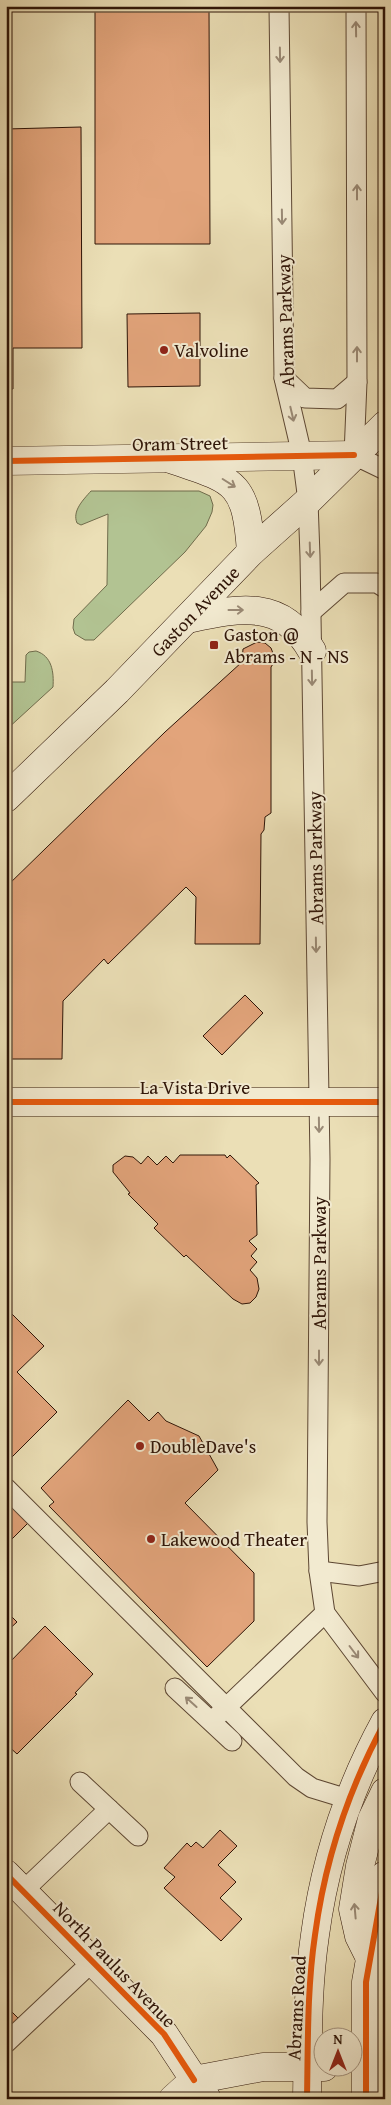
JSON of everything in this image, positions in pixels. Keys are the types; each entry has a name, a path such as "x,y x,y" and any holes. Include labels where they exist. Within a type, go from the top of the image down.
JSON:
{"main road":[{"name":"Gaston Avenue","path":"6,798 188,618 250,552 308,501 385,425"},
{"name":"Oram Street","path":"6,461 354,456"},
{"path":"168,458 215,474 237,488 247,509 250,552"},
{"path":"188,618 232,610 261,611 284,618 296,626 312,651"},
{"name":"La Vista Drive","path":"6,1102 385,1102"},
{"name":"Abrams Road","path":"315,2028 315,1935 328,1864 348,1799 368,1753 385,1722"},
{"path":"370,1957 359,1936 353,1910 360,1866 372,1820 385,1792"},
{"path":"366,2099 366,1982 385,1875"},
{"name":"North Paulus Avenue","path":"11,1881 164,2034 200,2090"},
{"path":"173,2099 263,2067 314,2067"},
{"name":"Abrams Road","path":"307,2099 314,2071"}],"lane":[{"name":"Abrams Parkway","path":"279,6 284,378 302,456 308,501 312,651 319,1102 317,1522 319,1571 325,1613 385,1693"},
{"path":"356,6 357,382 354,456 385,470"},
{"path":"284,378 305,398 337,399 357,382"},
{"path":"311,612 344,583 377,583 385,588"},
{"path":"6,1488 296,1777 312,1788 348,1799"},
{"path":"319,1571 359,1576 385,1571"},
{"path":"212,1722 325,1613"},
{"path":"174,1688 232,1741"},
{"path":"80,1782 138,1836"},
{"path":"11,1881 109,1809"},
{"path":"6,2043 92,1962"}],"green space":[{"path":"91,491 199,491 210,496 213,505 206,526 185,552 94,640 85,640 75,634 73,628 74,619 107,585 108,514 81,525 77,523 76,519 79,506"},
{"path":"36,651 46,657 51,665 53,687 6,730 6,682 25,682 26,655 29,652"}],"building":[{"path":"95,6 219,6 209,7 210,244 95,244"},
{"path":"81,127 82,348 13,348 13,389 6,389 6,129"},
{"name":"Valvoline","path":"200,313 200,386 128,387 127,314"},
{"path":"257,642 265,643 271,648 274,656 271,667 271,813 265,817 264,830 261,834 260,944 195,944 196,897 186,887 108,964 104,959 63,1001 62,1059 6,1059 6,887 165,732 242,662 243,649"},
{"path":"245,995 263,1013 222,1055 203,1036"},
{"path":"180,1155 225,1155 227,1158 230,1155 259,1183 256,1185 257,1235 249,1241 257,1249 251,1256 257,1262 250,1270 257,1278 259,1289 256,1297 250,1303 242,1304 233,1299 186,1255 184,1257 154,1228 158,1224 128,1194 130,1193 113,1172 113,1165 125,1156 133,1157 141,1164 148,1156 157,1165 166,1156 173,1163"},
{"path":"6,1308 44,1346 17,1372 57,1412 10,1459 6,1456"},
{"name":"Lakewood Theater","path":"128,1400 149,1421 158,1412 166,1421 199,1436 218,1470 185,1503 254,1573 254,1621 207,1667 49,1506 54,1502 41,1488"},
{"path":"6,1501 28,1523 6,1545"},
{"path":"6,1611 17,1622 6,1632"},
{"path":"45,1626 93,1674 75,1693 77,1694 17,1754 6,1744 6,1666"},
{"path":"220,1830 237,1846 218,1865 236,1882 220,1898 242,1919 221,1941 164,1888 175,1877 164,1868 187,1843 191,1847 196,1842 203,1848"},
{"path":"6,2006 18,2018 6,2030"}],"cycle path":[{"path":"6,461 354,455"},
{"path":"6,1102 385,1102"},
{"path":"307,2099 308,2017 319,1907 340,1825 360,1773 385,1722"},
{"path":"6,1874 164,2034 194,2080"},
{"path":"366,2099 366,1982 385,1875"}],"place":[{"name":"Valvoline","path":"164,350"},
{"name":"Gaston @ Abrams - N - NS","path":"214,645"},
{"name":"DoubleDave's","path":"140,1446"},
{"name":"Lakewood Theater","path":"151,1539"}]}
